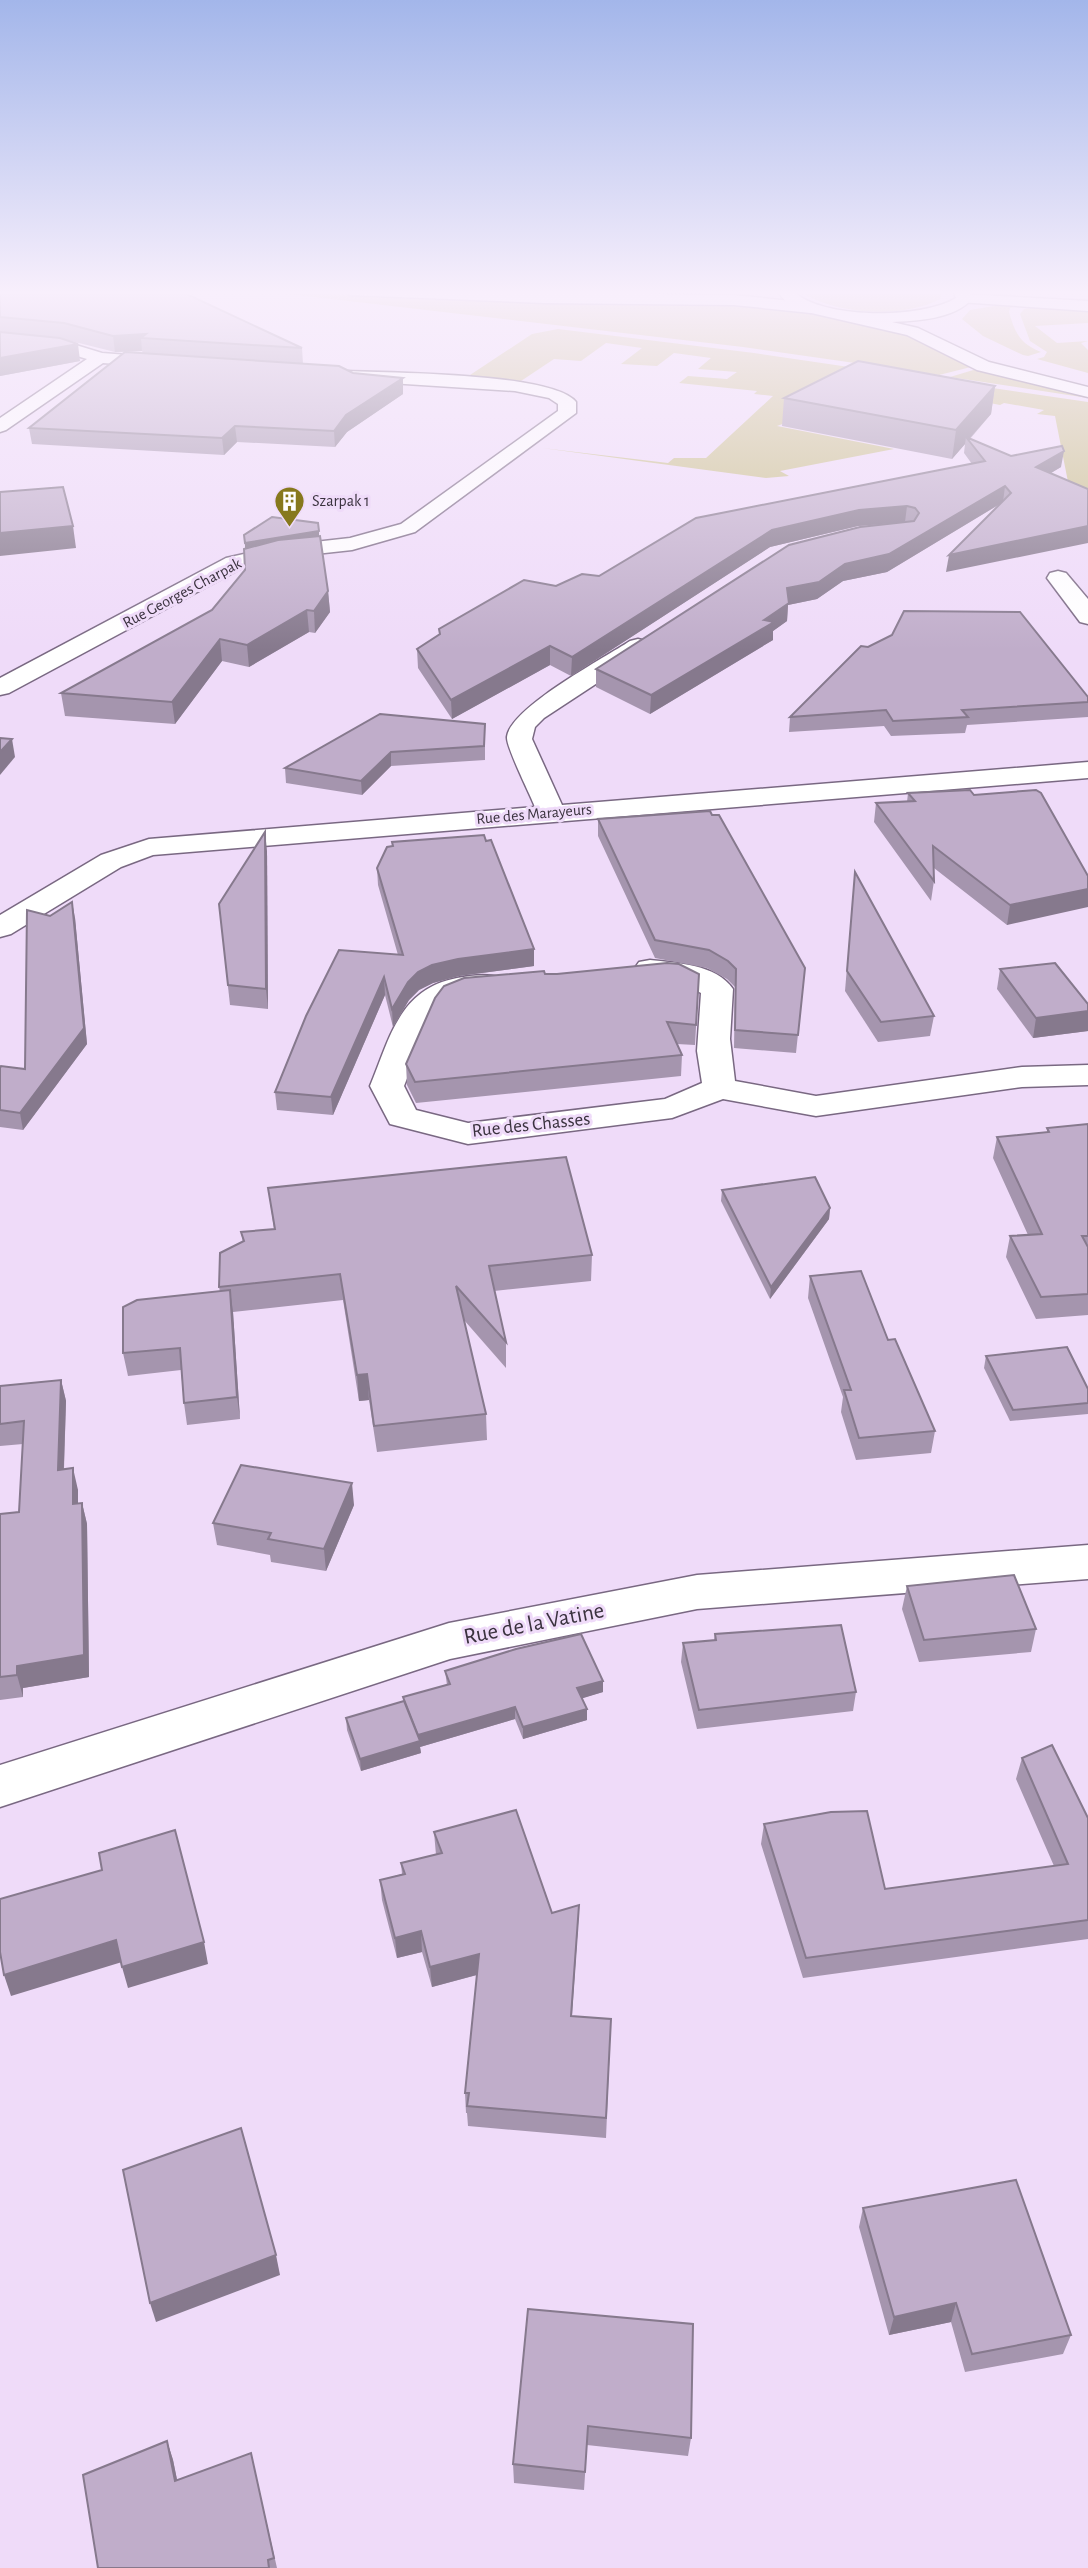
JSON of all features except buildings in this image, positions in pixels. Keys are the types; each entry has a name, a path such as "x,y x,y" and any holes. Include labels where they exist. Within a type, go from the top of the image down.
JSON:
{"main road":[{"path":"0,426 24,410"},
{"name":"Rue Georges Charpak","path":"0,688 234,563 279,552 352,544 408,528 567,413 567,410"},
{"path":"1058,578 1088,617"},
{"path":"551,812 519,738 523,725 535,713 662,630"},
{"name":"Rue des Marayeurs","path":"0,928 111,861 149,847 1088,770"},
{"path":"625,971 651,969 686,974 717,989 713,1033 714,1069 720,1088 816,1106 1023,1077 1088,1075"},
{"name":"Rue des Chasses","path":"523,980 459,987 432,997 418,1017 387,1086 402,1117 468,1133 672,1108 720,1088"},
{"name":"Rue de la Vatine","path":"0,1786 449,1641 697,1592 1088,1562"}],"shaded area":[{"path":"758,410 822,410 777,426 894,449 780,471 789,476 766,478 542,448 668,463 674,458 706,458"},
{"path":"1044,410 1088,410 1088,494 1070,492 1055,416 1037,414"}],"place":[{"name":"Szarpak 1","path":"289,528"}]}
